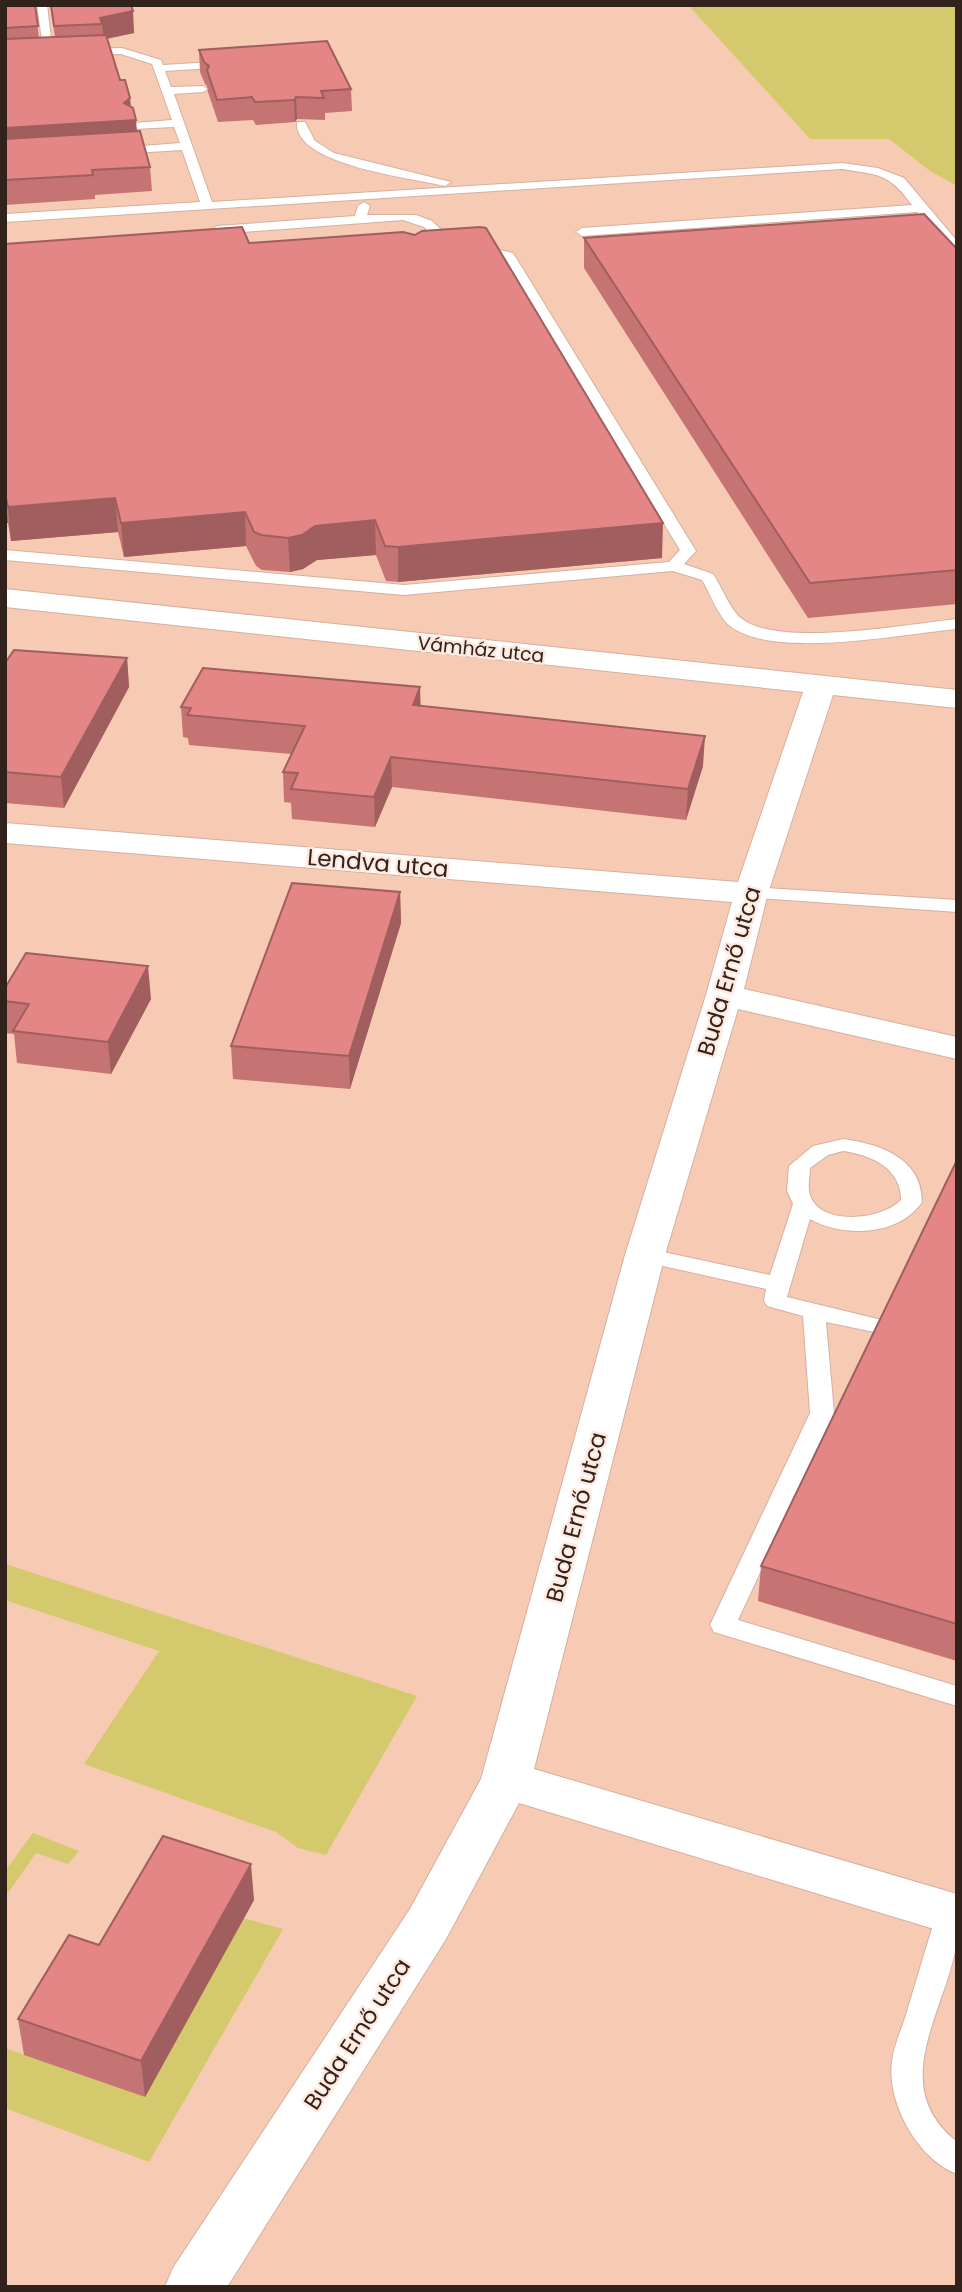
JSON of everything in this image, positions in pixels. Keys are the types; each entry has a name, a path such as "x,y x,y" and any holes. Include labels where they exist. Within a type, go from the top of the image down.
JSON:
{"street":[{"name":"Vámház utca","path":"5,598 957,699"},
{"name":"Buda Ernő utca","path":"194,2287 428,1924 506,1780 645,1255 724,995 751,893 821,685"},
{"name":"Lendva utca","path":"5,833 751,893"},
{"path":"724,995 957,1048"},
{"path":"506,1780 954,1914"}],"lane":[{"path":"42,5 44,54 62,53"},
{"path":"74,52 130,52 152,58 159,68 207,205"},
{"path":"159,68 240,63"},
{"path":"166,91 203,89"},
{"path":"134,126 177,123"},
{"path":"301,124 310,143 330,156 471,188"},
{"path":"110,156 142,158 160,148 185,146"},
{"path":"5,218 410,191 855,166 900,180 920,208 957,249"},
{"path":"410,191 437,243 509,256 688,551 674,566"},
{"path":"360,219 367,194"},
{"path":"5,205 55,202"},
{"path":"582,232 920,208"},
{"path":"210,231 360,219 412,218 430,225"},
{"path":"5,555 404,590 674,566 708,577 735,622 764,636 804,639 957,624"},
{"path":"751,893 957,906"},
{"path":"804,1204 826,1220 863,1224 901,1214 911,1203 912,1191 897,1164 885,1154 860,1146 836,1146 820,1150 800,1166 798,1191 804,1204 775,1301 874,1325"},
{"path":"645,1255 778,1284"},
{"path":"814,1311 822,1413 723,1625 957,1696"},
{"path":"954,1914 906,2063 914,2114 936,2144 957,2161"}],"shaded area":[{"path":"5,5 688,5 810,139 889,139 930,171 957,186 957,2287 5,2287"},
{"path":"688,5 957,5 957,186 930,171 889,139 810,139"},
{"path":"5,1564 417,1696 326,1855 298,1848 276,1832 84,1764 159,1651 5,1600"},
{"path":"33,1833 79,1851 68,1864 36,1853 5,1897 5,1871"},
{"path":"243,1918 283,1929 149,2162 5,2108 5,2048 145,2097"}],"building":[{"path":"5,5 35,5 38,26 5,28"},
{"path":"51,5 131,5 133,11 100,18 102,24 54,26"},
{"path":"106,35 120,80 125,80 130,98 124,103 133,108 136,120 5,128 5,39"},
{"path":"327,41 351,89 321,91 324,98 296,97 294,100 255,102 252,97 217,100 207,70 209,66 204,62 199,50"},
{"path":"140,131 150,167 92,170 93,175 5,180 5,139"},
{"path":"924,214 957,249 957,570 810,583 584,238"},
{"path":"242,227 249,243 403,232 415,235 422,231 486,228 663,523 398,547 385,546 375,520 315,526 302,535 288,538 254,532 245,512 121,523 115,498 8,507 5,494 5,244"},
{"path":"14,650 127,658 61,777 5,772 5,663"},
{"path":"203,668 420,687 413,705 705,736 688,789 391,757 374,797 291,789 298,773 283,772 305,726 187,715 191,708 181,707"},
{"path":"292,883 400,892 349,1056 231,1046"},
{"path":"26,953 148,966 108,1042 13,1031 29,1004 5,1001 5,988"},
{"path":"957,1160 957,1624 761,1566"},
{"path":"163,1836 251,1864 141,2061 18,2019 69,1935 99,1945"}]}
